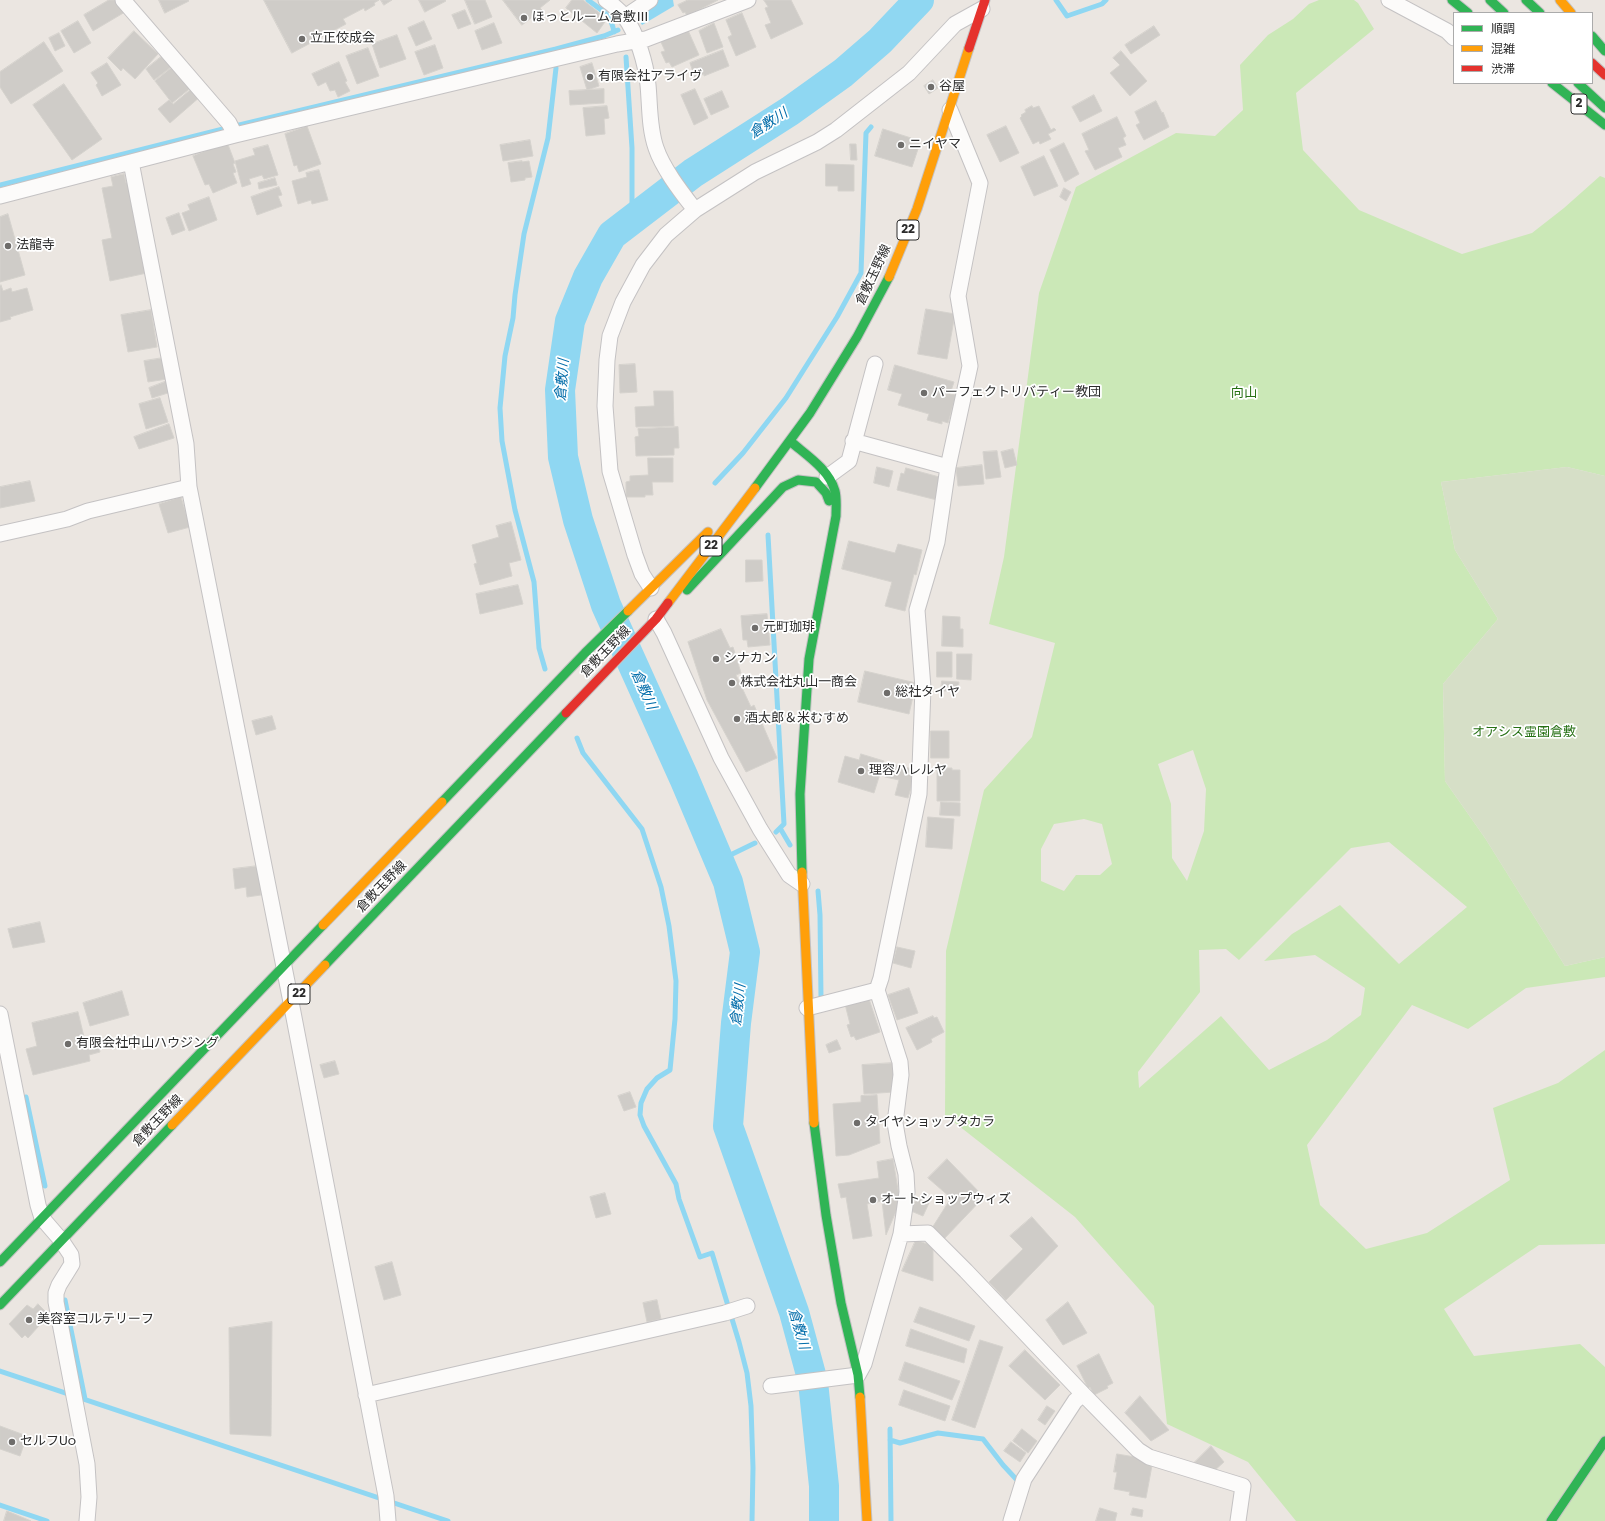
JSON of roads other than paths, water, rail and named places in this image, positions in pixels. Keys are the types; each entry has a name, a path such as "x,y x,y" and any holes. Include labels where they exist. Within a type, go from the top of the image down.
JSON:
{"main road":[{"path":"1452,0 1467,12"},
{"path":"1490,0 1503,12"},
{"path":"1526,0 1539,12"},
{"path":"1560,0 1570,12"},
{"name":"倉敷玉野線","path":"0,1305 656,619 767,472 810,412 857,337 888,280 917,209 984,4"},
{"path":"1593,37 1605,51"},
{"path":"1593,64 1605,75"},
{"name":"2","path":"1553,84 1605,124"},
{"name":"2","path":"1579,84 1605,108"},
{"path":"790,441 821,468 834,488 836,501 836,516 809,659 800,794 802,884 814,1128 851,1376 862,1418 867,1521"},
{"name":"倉敷玉野線","path":"0,1262 283,965 585,653 767,472"},
{"path":"656,619 698,580 783,486 798,480 816,482 826,493 836,516"},
{"path":"1551,1521 1605,1441"}],"street":[{"path":"123,0 233,130"},
{"path":"606,0 625,17 637,41 648,84 651,124 656,149 693,208"},
{"path":"625,17 650,0"},
{"path":"0,196 131,162 233,130 646,39 748,0"},
{"path":"1389,0 1447,31 1453,37"},
{"path":"647,593 610,471 605,406 607,360 610,336 624,302 643,265 666,235 693,208 750,174 817,142 836,130 909,73 955,24 984,4"},
{"path":"773,1386 851,1376 864,1364 902,1234 907,1192 906,1174 895,1123 901,1075 900,1062 877,990 881,978 919,794 922,688 917,610 937,542 948,467 970,366 958,296 980,184 950,110"},
{"path":"131,162 186,444 189,487 291,1002 387,1508"},
{"path":"827,477 849,462 853,441 875,364"},
{"path":"853,441 948,467"},
{"path":"0,534 189,487"},
{"path":"656,619 664,633 721,758 760,829 789,875 802,884"},
{"path":"807,1008 877,990"},
{"path":"0,1014 38,1205 42,1218 61,1240 71,1255 72,1264 59,1285 56,1293 56,1302 87,1464 89,1497 87,1521"},
{"path":"902,1234 928,1233 1138,1450 1149,1457 1243,1486 1238,1521"},
{"path":"366,1395 736,1309"},
{"path":"1011,1521 1024,1479 1075,1401 1083,1394"}],"water":[{"path":"657,0 673,0 674,6 642,25 637,17"}],"waterway":[{"path":"588,0 602,10 608,17 611,21 614,32"},
{"name":"倉敷川","path":"824,1521 824,1486 813,1382 794,1312 728,1126 736,1023 745,952 728,882 684,778 606,605 578,520 563,457 560,390 570,321 588,277 612,235 693,173 790,111 843,73 880,41 919,0"},
{"path":"1056,0 1067,16 1102,4 1106,0"},
{"path":"556,52 556,49 604,36 618,30"},
{"path":"0,185 231,127 556,49"},
{"path":"626,57 632,148 632,219"},
{"path":"545,669 539,648 534,582 515,510 502,441 500,408 505,356 513,318 524,234 548,138 556,68"},
{"path":"715,483 743,453 786,398 837,317 861,273 866,133 871,127"},
{"path":"768,535 784,824 776,832"},
{"path":"577,738 583,753 642,829 661,887 669,926 676,981 675,1019 670,1070 657,1078 647,1089 641,1103 640,1115 644,1126 676,1184 679,1199 700,1257 712,1253 739,1342 747,1373 751,1406 753,1468 752,1521"},
{"path":"780,828 790,845"},
{"path":"718,861 755,843"},
{"path":"818,891 820,915 821,998"},
{"path":"26,1097 45,1186"},
{"path":"65,1300 85,1399"},
{"path":"0,1371 448,1521"},
{"path":"890,1429 891,1521"},
{"path":"890,1440 900,1443 938,1433 983,1439 1016,1479"},
{"path":"0,1505 47,1521"}],"place":[{"name":"ほっとルーム倉敷Ⅲ","path":"524,18"},
{"name":"立正佼成会","path":"302,39"},
{"name":"有限会社アライヴ","path":"590,77"},
{"name":"谷屋","path":"931,87"},
{"name":"ニイヤマ","path":"901,145"},
{"name":"法龍寺","path":"8,246"},
{"name":"パーフェクトリバティー教団","path":"924,393"},
{"name":"元町珈琲","path":"755,628"},
{"name":"シナカン","path":"716,659"},
{"name":"株式会社丸山一商会","path":"732,683"},
{"name":"総社タイヤ","path":"887,693"},
{"name":"酒太郎＆米むすめ","path":"737,719"},
{"name":"理容ハレルヤ","path":"861,771"},
{"name":"有限会社中山ハウジング","path":"68,1044"},
{"name":"タイヤショップタカラ","path":"857,1123"},
{"name":"オートショップウィズ","path":"873,1200"},
{"name":"美容室コルテリーフ","path":"29,1320"},
{"name":"セルフUo","path":"12,1442"}],"park label":[{"name":"向山","path":"1244,394"},
{"name":"オアシス霊園倉敷","path":"1524,733"}]}
